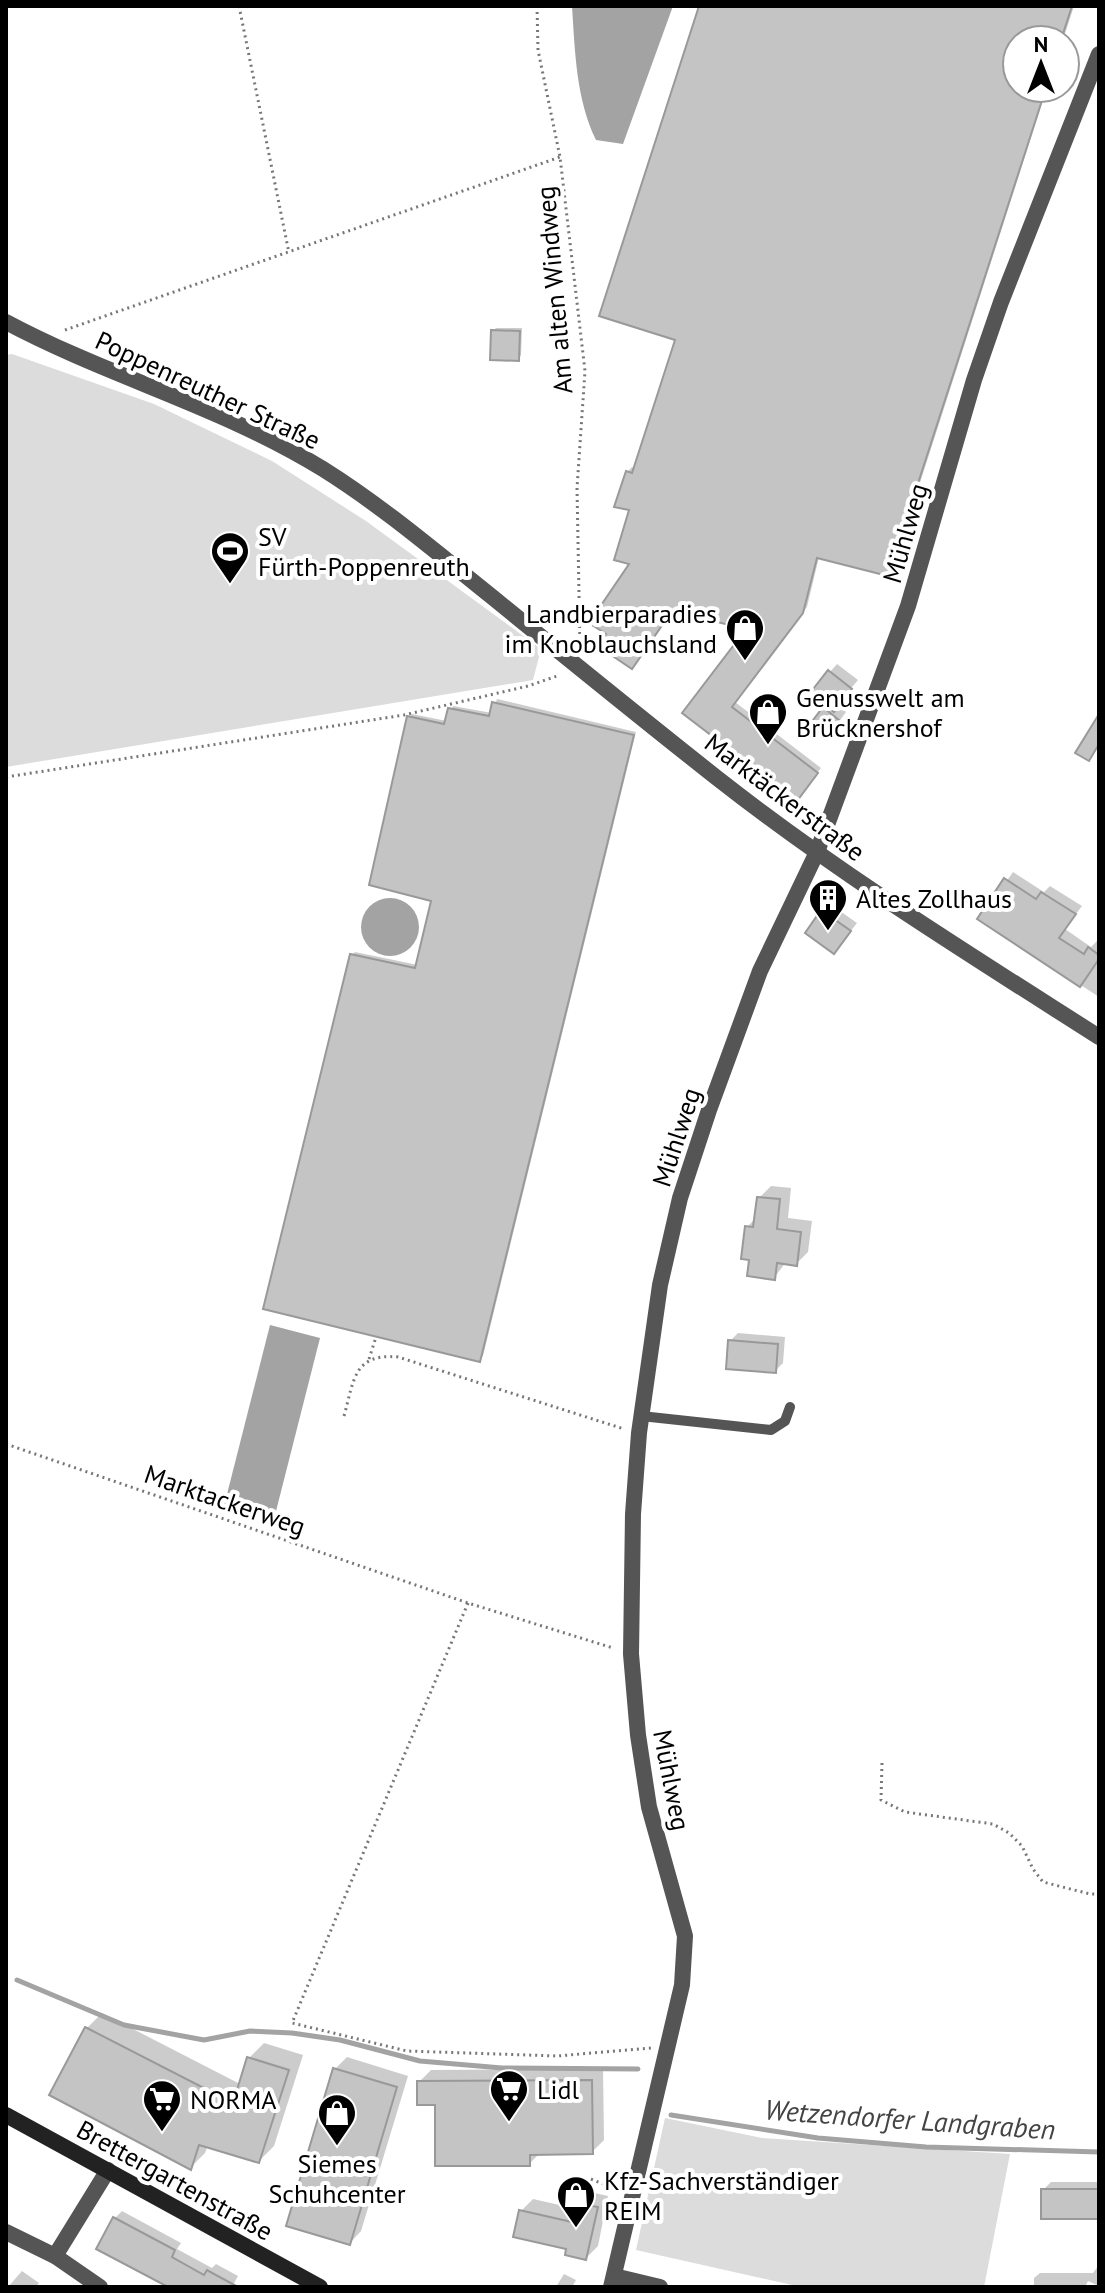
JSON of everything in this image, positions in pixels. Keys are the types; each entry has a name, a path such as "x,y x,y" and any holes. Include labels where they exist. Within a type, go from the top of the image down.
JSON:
{"main road":[{"name":"Brettergartenstraße","path":"6,2115 320,2287"}],"street":[{"name":"Mühlweg","path":"613,2281 682,1985 685,1936 649,1807 638,1735 631,1654 633,1514 639,1433 660,1285 680,1198 709,1110 760,971 817,852 845,782 908,606 992,326 1099,54"},
{"name":"Poppenreuther Straße","path":"6,322 215,414 321,468 418,537 610,692"},
{"name":"Marktäckerstraße","path":"610,692 817,852 906,914 1099,1037"},
{"path":"55,2256 108,2170"},
{"path":"6,2232 55,2256 100,2287"},
{"path":"613,2281 660,2287"}],"lane":[{"path":"641,1416 771,1430 785,1421 790,1407"}],"path":[{"path":"239,6 289,254"},
{"name":"Am alten Windweg","path":"537,6 538,50 560,157 585,371 577,488 581,669"},
{"path":"48,342 73,326 289,254 560,157"},
{"path":"6,777 404,715 528,686 581,669"},
{"path":"369,1359 376,1337"},
{"path":"344,1416 358,1368 369,1359 382,1356 398,1357 639,1433"},
{"name":"Marktackerweg","path":"6,1444 468,1603 631,1654"},
{"path":"468,1603 292,2023 407,2051 557,2056 667,2047"},
{"path":"882,1763 881,1800 905,1812 993,1824 1009,1833 1022,1846 1043,1882 1099,1895"},
{"path":"591,2179 612,2189 635,2192"}],"shaded area":[{"path":"572,6 673,6 623,144 596,140 589,124 578,74"},
{"name":"SV Fürth-Poppenreuth","path":"12,354 154,404 272,461 366,521 541,649 533,680 6,767 6,355"},
{"path":"390,898 401,900 410,907 417,916 417,938 410,947 401,954 390,956 379,954 370,947 363,938 361,927 363,916 370,907 379,900"},
{"path":"270,1325 320,1338 274,1519 224,1506"},
{"path":"665,2118 762,2138 1010,2154 984,2287 801,2287 636,2250"}],"building":[{"path":"699,6 1072,6 1066,24 1001,24 1001,104 1041,104 888,576 817,558 803,613 732,707 818,773 797,801 682,713 746,629 672,611 632,669 598,646 606,634 589,623 629,564 614,560 629,510 614,507 626,471 632,473 675,340 599,316"},
{"path":"491,330 520,331 519,361 490,360"},
{"path":"828,670 852,689 834,712 810,693"},
{"path":"492,702 634,735 480,1362 263,1309 350,954 415,968 431,901 369,885 407,716 444,724 448,708 489,716"},
{"path":"823,707 840,721 827,738 810,724"},
{"path":"1099,714 1099,744 1089,761 1075,753"},
{"path":"1004,878 1036,899 1041,892 1076,914 1059,938 1084,954 1088,947 1099,955 1080,987 977,919"},
{"name":"Altes Zollhaus","path":"821,910 851,931 834,954 805,933"},
{"path":"757,1197 780,1199 777,1229 801,1232 797,1266 777,1263 775,1280 747,1276 749,1260 741,1259 745,1226 753,1227"},
{"path":"728,1340 778,1344 776,1373 726,1369"},
{"name":"NORMA","path":"85,2027 233,2103 247,2057 289,2070 259,2163 199,2145 191,2170 49,2095"},
{"path":"333,2068 397,2087 350,2245 286,2226"},
{"path":"592,2080 593,2154 530,2155 530,2166 435,2166 435,2105 417,2105 417,2081"},
{"path":"1041,2189 1099,2189 1099,2219 1041,2219"},
{"path":"576,2203 598,2207 586,2260 565,2255 566,2249 513,2237 519,2210 572,2222"},
{"path":"113,2217 175,2250 172,2257 204,2275 207,2270 238,2287 168,2287 96,2249"}],"waterway":[{"name":"Wetzendorfer Landgraben","path":"17,1980 124,2025 204,2040 250,2031 292,2033 340,2040 420,2061 502,2068 638,2069"},
{"name":"Wetzendorfer Landgraben","path":"671,2115 818,2138 926,2147 1099,2152"}],"place":[{"name":"SV Fürth-Poppenreuth","path":"230,585"},
{"name":"Landbierparadies im Knoblauchsland","path":"745,662"},
{"name":"Genusswelt am Brücknershof","path":"768,746"},
{"name":"Altes Zollhaus","path":"828,932"},
{"name":"Lidl","path":"509,2123"},
{"name":"NORMA","path":"162,2133"},
{"name":"Siemes Schuhcenter","path":"337,2147"},
{"name":"Kfz-Sachverständiger REIM","path":"576,2229"}]}
